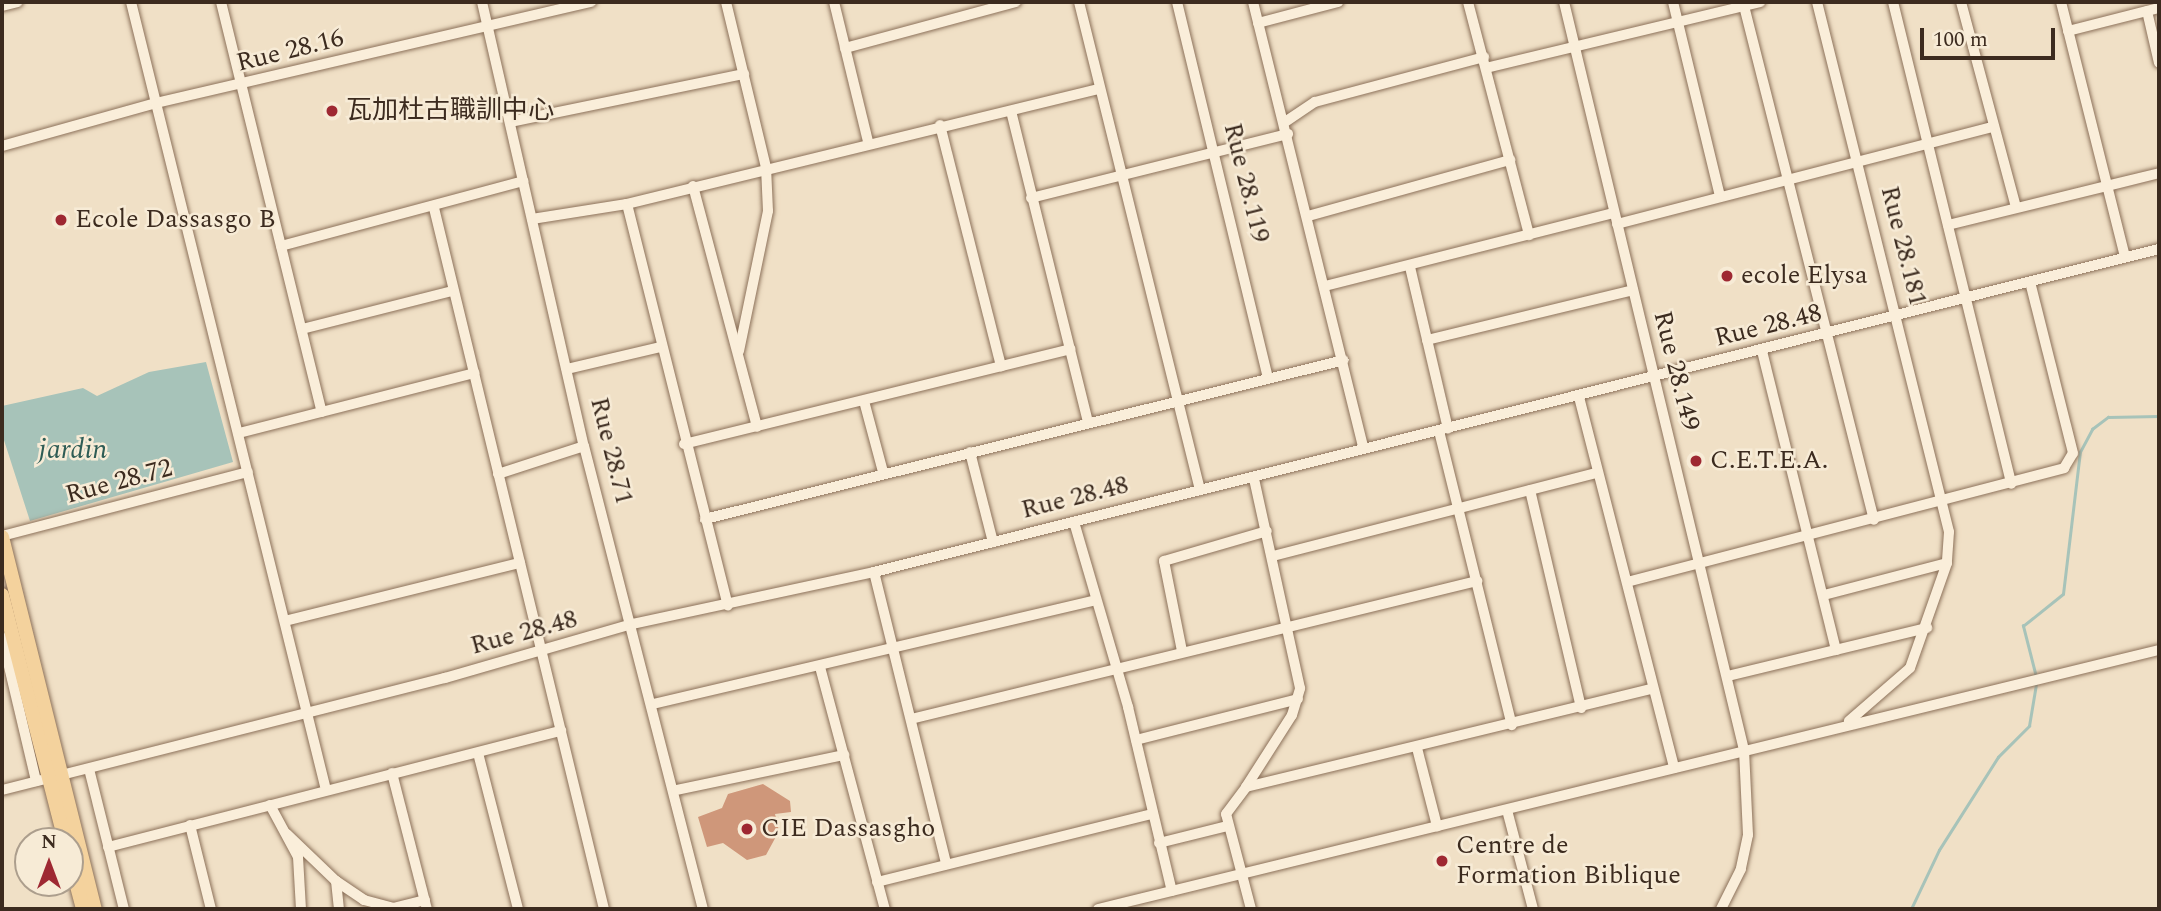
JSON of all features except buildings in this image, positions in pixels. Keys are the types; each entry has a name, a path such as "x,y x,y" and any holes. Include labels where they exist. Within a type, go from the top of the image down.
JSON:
{"main road":[{"path":"2,537 48,778 95,909"},
{"path":"2,595 61,827"}],"street":[{"path":"2,6 18,2"},
{"path":"131,2 326,790"},
{"path":"221,2 323,412"},
{"name":"Rue 28.71","path":"482,2 584,446 676,790 703,909"},
{"name":"Rue 28.16","path":"2,146 156,103 243,86 590,2"},
{"path":"726,2 766,167 766,229 739,351"},
{"path":"834,2 868,142"},
{"path":"845,48 1016,2"},
{"path":"1079,2 1200,490"},
{"name":"Rue 28.119","path":"1177,2 1268,377"},
{"path":"1253,2 1344,360 1363,448"},
{"path":"1258,23 1338,2"},
{"path":"1468,2 1529,235"},
{"name":"Rue 28.149","path":"1564,2 1744,750 1748,835 1741,869 1721,909"},
{"path":"1673,2 1720,195"},
{"path":"1285,122 1315,102 1485,62 1575,46 1760,2"},
{"name":"Rue 28.181","path":"1817,2 1945,501 1947,563 1927,628 1900,681 1843,726"},
{"path":"1893,2 2011,484"},
{"path":"1961,2 2015,207"},
{"path":"2061,2 2125,256"},
{"path":"1743,4 1874,520"},
{"path":"2068,31 2159,8"},
{"path":"2147,11 2159,63"},
{"path":"510,122 744,74"},
{"path":"532,219 627,204 868,142 1099,89"},
{"path":"1011,111 1088,421"},
{"path":"940,125 1001,366"},
{"path":"1325,286 1410,267 1529,235 1720,195 1993,127"},
{"path":"1031,198 1123,178 1288,134"},
{"path":"1308,216 1510,160"},
{"path":"1948,225 2159,173"},
{"path":"281,246 434,208 523,181"},
{"path":"693,187 739,351 757,427"},
{"path":"627,204 684,444 728,605"},
{"path":"434,208 604,909"},
{"name":"Rue 28.48","path":"2,790 542,652 632,624 874,572 1254,478 1363,448 1828,335 1964,297 2159,249"},
{"path":"1410,267 1427,340 1458,508 1513,725"},
{"path":"1627,582 1874,520 2064,468 2073,453 2030,282"},
{"path":"1427,340 1633,290"},
{"path":"302,330 452,291"},
{"path":"567,369 660,347"},
{"path":"684,444 1070,349"},
{"path":"1762,351 1836,650"},
{"path":"705,519 883,472 1344,360"},
{"path":"239,433 474,373"},
{"path":"1579,397 1674,768"},
{"path":"864,401 883,472"},
{"path":"498,474 584,446"},
{"path":"971,452 993,542"},
{"name":"Rue 28.72","path":"2,537 248,472"},
{"path":"1273,556 1597,473"},
{"path":"1251,909 1227,826 1228,808 1246,788 1298,698 1273,556 1254,478"},
{"path":"1530,490 1581,708"},
{"path":"1074,522 1136,740 1172,891"},
{"path":"1182,651 1164,561 1267,531"},
{"path":"285,621 520,563"},
{"path":"1824,596 1947,563"},
{"path":"874,572 946,864"},
{"path":"911,719 1116,672 1182,651 1477,581"},
{"path":"653,704 820,667 1096,600"},
{"path":"1728,676 1927,628"},
{"path":"2,637 48,778"},
{"path":"1098,909 1507,810 2025,679 2159,650"},
{"path":"820,667 885,909"},
{"path":"1246,788 1653,689"},
{"path":"1136,740 1298,698"},
{"path":"108,846 561,731"},
{"path":"1418,748 1437,826"},
{"path":"478,753 518,909"},
{"path":"676,790 844,755"},
{"path":"89,769 124,909"},
{"path":"287,834 336,881 364,900 392,909 426,904 392,773"},
{"path":"270,805 298,857 301,909"},
{"path":"1507,810 1533,909"},
{"path":"877,882 1152,814"},
{"path":"190,825 211,909"},
{"path":"1159,843 1227,826"},
{"path":"336,881 340,909"}],"water":[{"name":"jardin","path":"206,362 233,462 30,521 2,434 2,406 83,388 97,396 149,372"}],"waterway":[{"path":"2036,677 2023,626 2063,594 2080,452 2092,429 2108,417 2159,416"},
{"path":"1911,909 1939,850 1998,757 2029,726 2036,684"}],"place":[{"name":"瓦加杜古職訓中心","path":"332,111"},
{"name":"Ecole Dassasgo B","path":"61,220"},
{"name":"ecole Elysa","path":"1727,276"},
{"name":"C.E.T.E.A.","path":"1696,461"},
{"name":"CIE Dassasgho","path":"747,829"},
{"name":"Centre de Formation Biblique","path":"1442,861"}]}
